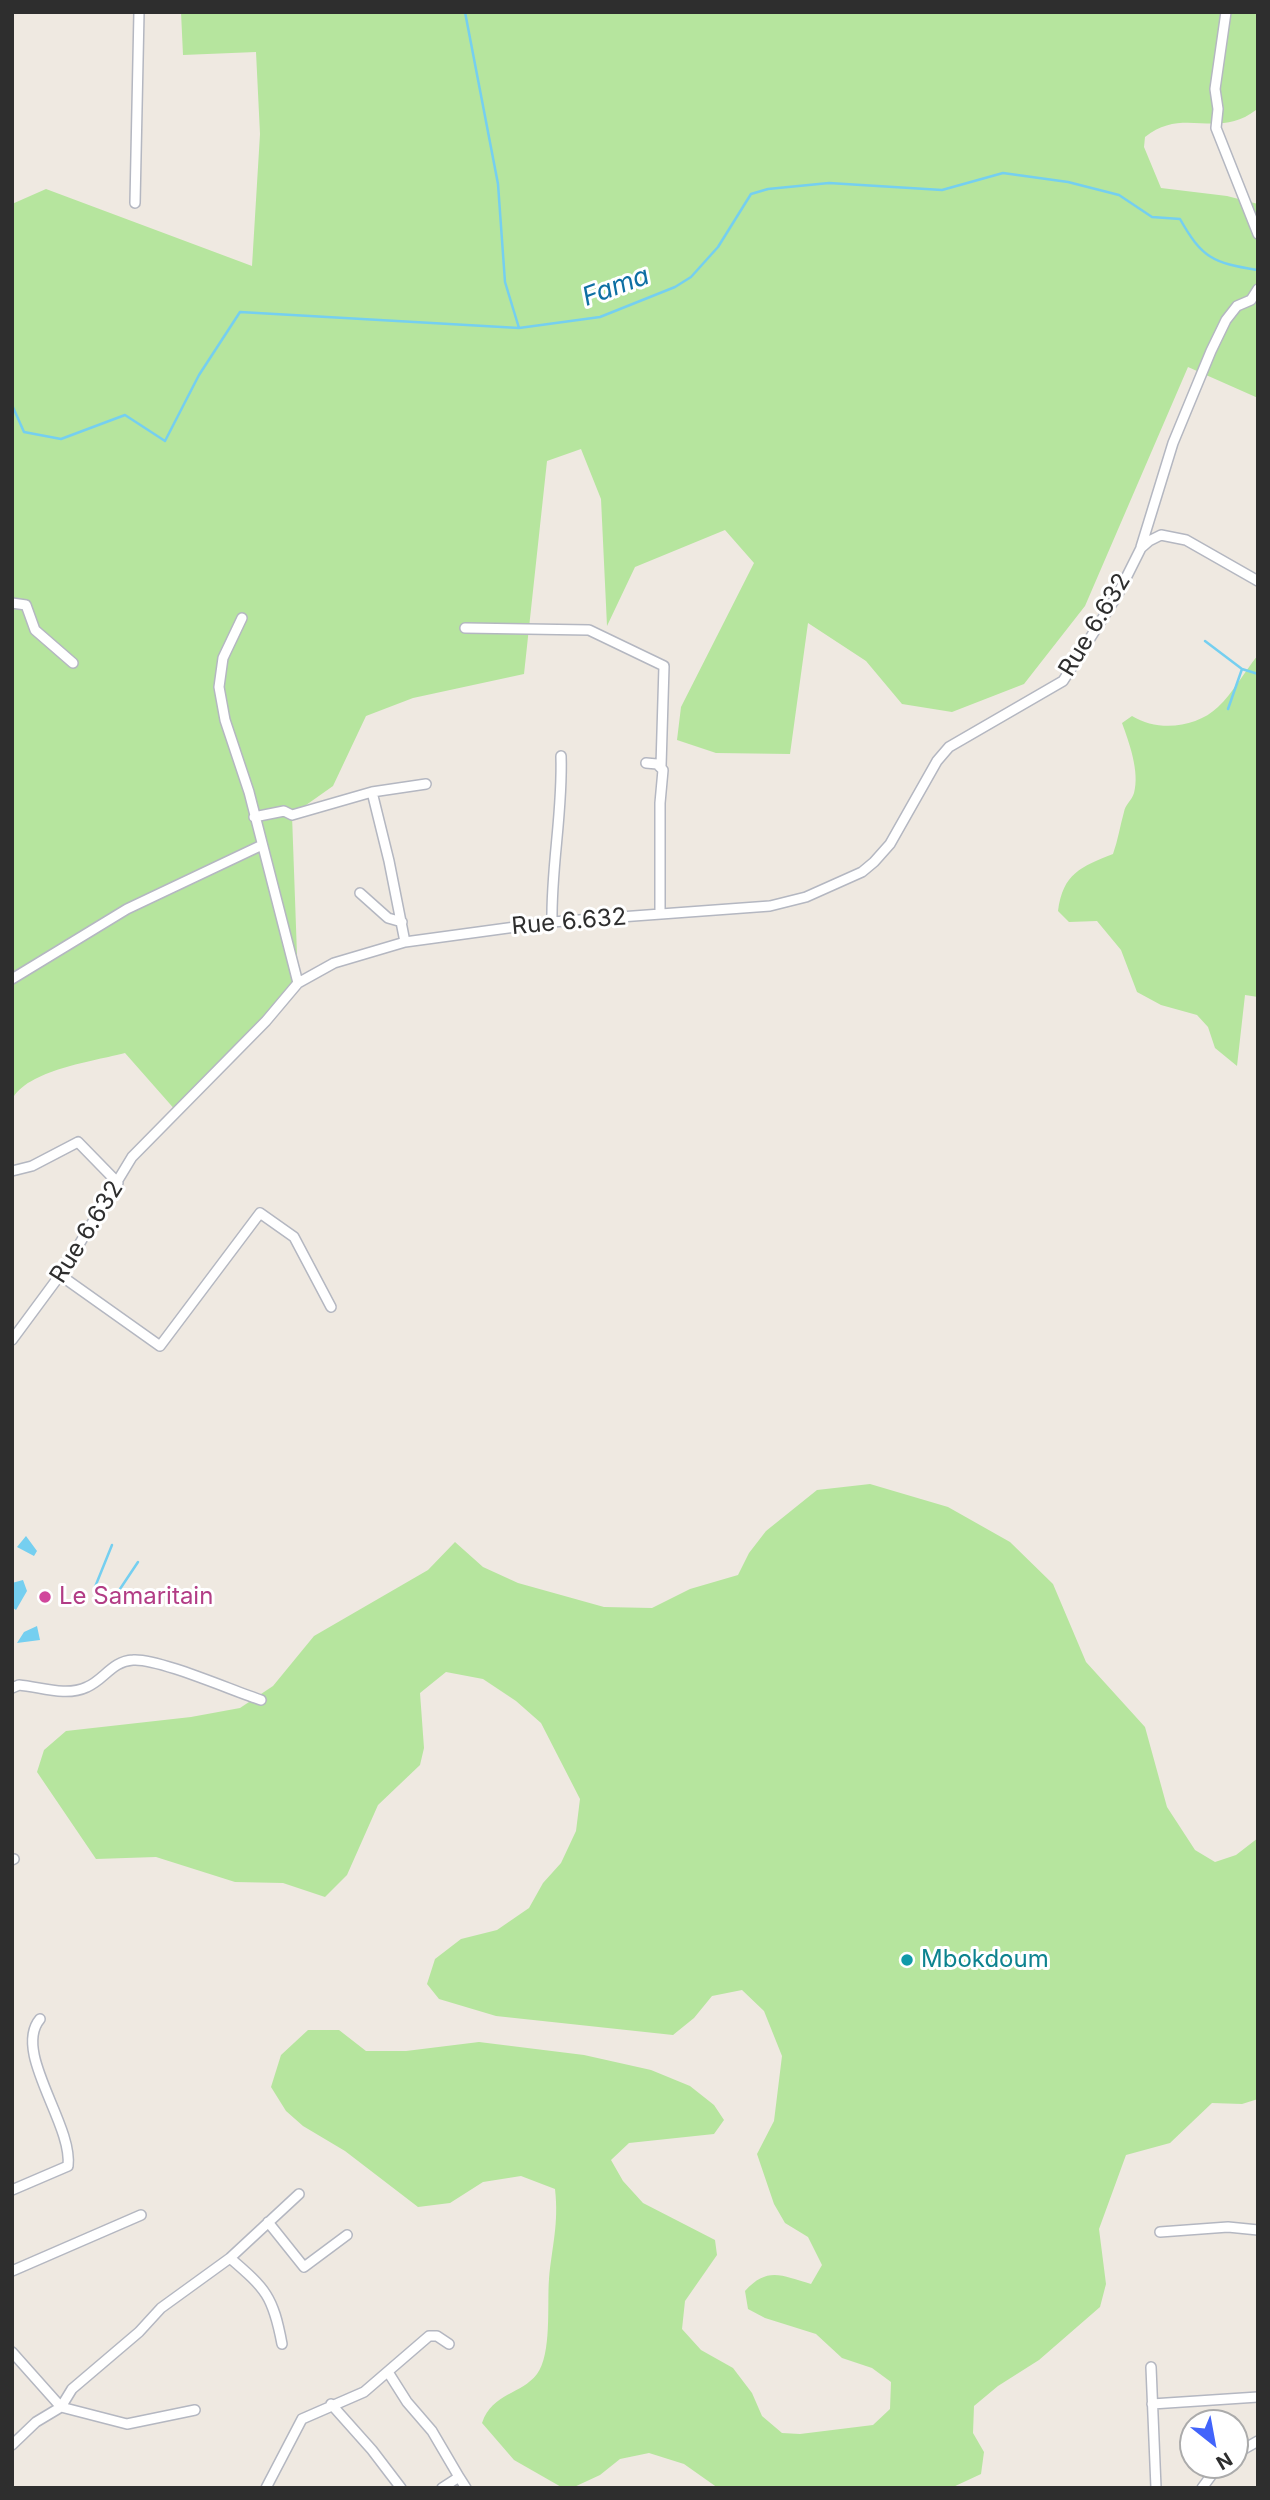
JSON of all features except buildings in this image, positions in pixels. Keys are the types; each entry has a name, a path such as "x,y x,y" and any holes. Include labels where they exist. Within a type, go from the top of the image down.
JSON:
{"street":[{"path":"135,203 139,12"},
{"path":"1226,12 1215,89 1218,109 1216,128 1258,234"},
{"name":"Rue 6.632","path":"12,1340 61,1275 132,1157 289,996 298,983 334,963 405,942 552,922 782,904 862,872 890,844 943,752 978,728 1063,681 1118,594 1141,548 1173,443 1226,320 1237,306 1251,300 1258,289"},
{"name":"Rue 6.632","path":"1141,548 1161,535 1172,535 1186,540 1258,581"},
{"path":"12,604 26,605 35,630 73,663"},
{"path":"242,618 223,658 219,687 225,720 298,983"},
{"path":"465,628 589,630 664,666 660,913"},
{"path":"552,922 551,885 562,796 561,756"},
{"path":"646,763 661,765"},
{"path":"254,817 284,811 292,815 372,792 426,784"},
{"path":"372,792 405,942"},
{"path":"12,979 127,909 260,846"},
{"path":"360,893 388,918 402,922"},
{"path":"12,1171 32,1166 78,1142 118,1183"},
{"path":"61,1275 160,1346 260,1213 294,1237 331,1307"},
{"path":"12,1688 19,1685 71,1693 89,1687 114,1665 132,1660 152,1662 261,1700"},
{"path":"12,2190 68,2166 70,2152 66,2138 38,2067 31,2038 40,2019"},
{"path":"12,2445 36,2422 61,2407 72,2389 132,2338 161,2308 230,2258 299,2194"},
{"path":"12,2271 141,2215"},
{"path":"268,2222 304,2267 347,2235"},
{"path":"1160,2232 1228,2227 1258,2230"},
{"path":"230,2258 264,2287 278,2318 282,2344"},
{"path":"266,2488 298,2423 331,2404 364,2392 429,2336 437,2336 449,2344"},
{"path":"12,2352 61,2407 127,2424 195,2410"},
{"path":"1151,2367 1156,2488"},
{"path":"388,2372 407,2402 432,2431 466,2488"},
{"path":"1152,2404 1258,2397"},
{"path":"331,2404 401,2488"},
{"path":"442,2488 459,2477"}],"green space":[{"path":"181,12 1258,12 1256,110 1242,119 1228,123 1173,124 1159,128 1145,137 1144,147 1161,188 1227,196 1258,204 1258,398 1188,367 1085,606 1024,684 952,712 902,704 866,661 808,623 790,754 716,753 677,740 681,707 754,563 725,530 635,567 607,626 601,499 581,449 547,461 524,674 413,698 366,716 333,786 292,815 298,983 177,1112 125,1053 46,1074 31,1081 12,1100 12,204 46,189 252,266 260,134 256,52 183,55"},
{"path":"1258,655 1258,997 1245,995 1237,1066 1215,1048 1208,1027 1197,1015 1161,1005 1137,992 1121,950 1097,921 1069,922 1058,911 1064,888 1075,873 1113,854 1125,809 1134,793 1135,767 1122,723 1132,716 1165,726 1199,720 1218,707"},
{"path":"870,1484 948,1507 1010,1542 1053,1584 1086,1662 1145,1727 1167,1807 1195,1850 1215,1862 1236,1855 1258,1838 1258,2099 1242,2104 1212,2103 1170,2143 1126,2155 1099,2229 1106,2284 1100,2307 1039,2360 998,2386 974,2406 973,2433 984,2452 981,2474 951,2488 718,2488 684,2464 649,2453 620,2459 600,2475 572,2488 563,2488 514,2460 482,2423 493,2405 530,2381 542,2365 548,2328 549,2279 556,2224 555,2189 521,2176 483,2182 450,2203 418,2207 345,2151 303,2126 286,2111 271,2087 281,2055 308,2030 339,2030 366,2051 406,2051 479,2042 584,2055 651,2070 690,2086 714,2105 724,2120 714,2134 629,2143 611,2160 623,2181 643,2203 715,2240 717,2255 685,2301 682,2329 701,2350 733,2368 752,2393 762,2416 782,2433 800,2434 873,2425 890,2409 891,2382 872,2368 842,2358 816,2334 765,2318 748,2309 745,2291 761,2278 776,2275 811,2284 822,2265 808,2237 785,2223 774,2204 757,2154 774,2121 782,2056 764,2011 742,1990 712,1996 694,2018 673,2035 496,2016 439,1999 427,1984 435,1959 461,1939 497,1930 529,1908 543,1883 561,1863 576,1831 580,1799 541,1723 516,1701 483,1679 446,1672 420,1693 424,1748 420,1765 378,1805 347,1875 325,1897 283,1883 235,1882 156,1857 96,1859 37,1772 44,1750 66,1731 191,1717 240,1708 273,1686 314,1636 428,1570 455,1542 483,1567 518,1583 604,1607 652,1608 690,1589 738,1575 749,1553 766,1531 817,1490"}],"water":[{"path":"26,1536 37,1551 34,1556 17,1547"},
{"path":"23,1580 27,1591 16,1610 12,1607 12,1583"},
{"path":"37,1626 40,1640 17,1643 24,1632"}],"waterway":[{"path":"465,12 498,184 505,282 519,328"},
{"name":"Fama","path":"12,405 24,432 61,439 125,415 165,441 199,375 240,312 519,328 600,317 675,287 691,277 718,247 751,194 768,189 829,183 942,190 1003,173 1068,182 1119,195 1152,217 1180,219 1195,242 1210,256 1230,265 1257,270"},
{"path":"1205,641 1242,669 1258,674"},
{"path":"1228,709 1242,669"},
{"path":"95,1587 112,1545"},
{"path":"118,1592 138,1562"}],"place":[{"name":"Le Samaritain","path":"45,1597"},
{"name":"Mbokdoum","path":"907,1960"}]}
